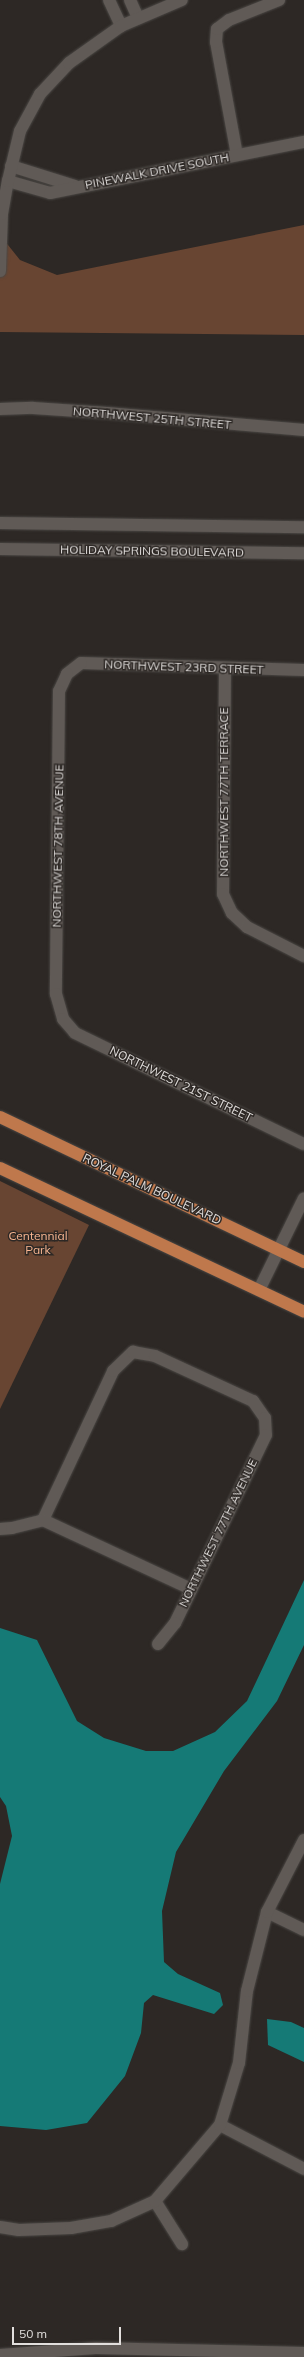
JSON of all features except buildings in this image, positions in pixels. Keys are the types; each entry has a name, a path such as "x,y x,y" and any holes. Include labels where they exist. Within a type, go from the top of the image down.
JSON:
{"main road":[{"name":"ROYAL PALM BOULEVARD","path":"0,1117 304,1262"},
{"path":"0,1168 304,1312"}],"street":[{"path":"110,0 121,26"},
{"path":"130,0 138,18"},
{"path":"0,271 2,214 11,166 20,131 40,94 69,63 121,26 182,0"},
{"name":"PINEWALK DRIVE SOUTH","path":"237,155 216,42 217,29 229,20 279,0"},
{"name":"PINEWALK DRIVE SOUTH","path":"8,181 50,193 76,186 304,142"},
{"name":"PINEWALK DRIVE SOUTH","path":"11,166 76,186"},
{"name":"NORTHWEST 25TH STREET","path":"0,409 32,408 107,412 304,430"},
{"path":"0,523 304,527"},
{"name":"HOLIDAY SPRINGS BOULEVARD","path":"0,549 304,553"},
{"name":"NORTHWEST 23RD STREET","path":"67,674 81,663 304,670"},
{"name":"NORTHWEST 77TH TERRACE","path":"225,668 223,894 232,913 247,927 304,956"},
{"name":"NORTHWEST 78TH AVENUE","path":"63,1018 56,994 59,691 67,674"},
{"name":"NORTHWEST 21ST STREET","path":"63,1018 75,1033 304,1144"},
{"path":"259,1290 304,1198"},
{"name":"NORTHWEST 77TH AVENUE","path":"43,1520 112,1371 133,1352 155,1356 253,1401 265,1418 266,1435 174,1623 158,1644"},
{"path":"0,1528 12,1528 43,1520 191,1589"},
{"path":"0,2227 19,2230 77,2227 111,2221 155,2201 220,2126 239,2063 248,1984 267,1912 304,1840"},
{"path":"267,1912 304,1930"},
{"path":"220,2126 304,2169"},
{"path":"155,2201 182,2244"},
{"path":"0,2355 96,2348 304,2353"}],"green space":[{"path":"304,225 304,335 0,332 0,235 20,260 57,275"},
{"name":"Centennial Park","path":"0,1181 89,1225 0,1409"}],"water":[{"path":"304,1580 304,1645 277,1701 224,1771 176,1852 162,1911 164,1962 178,1974 220,1993 223,2005 214,2014 153,1995 144,2003 141,2033 125,2076 87,2123 46,2130 0,2126 0,1884 12,1836 6,1806 0,1797 0,1628 37,1640 77,1721 104,1738 146,1751 173,1751 215,1732 247,1701"},
{"path":"267,2019 291,2022 304,2028 304,2062 268,2045"}]}
